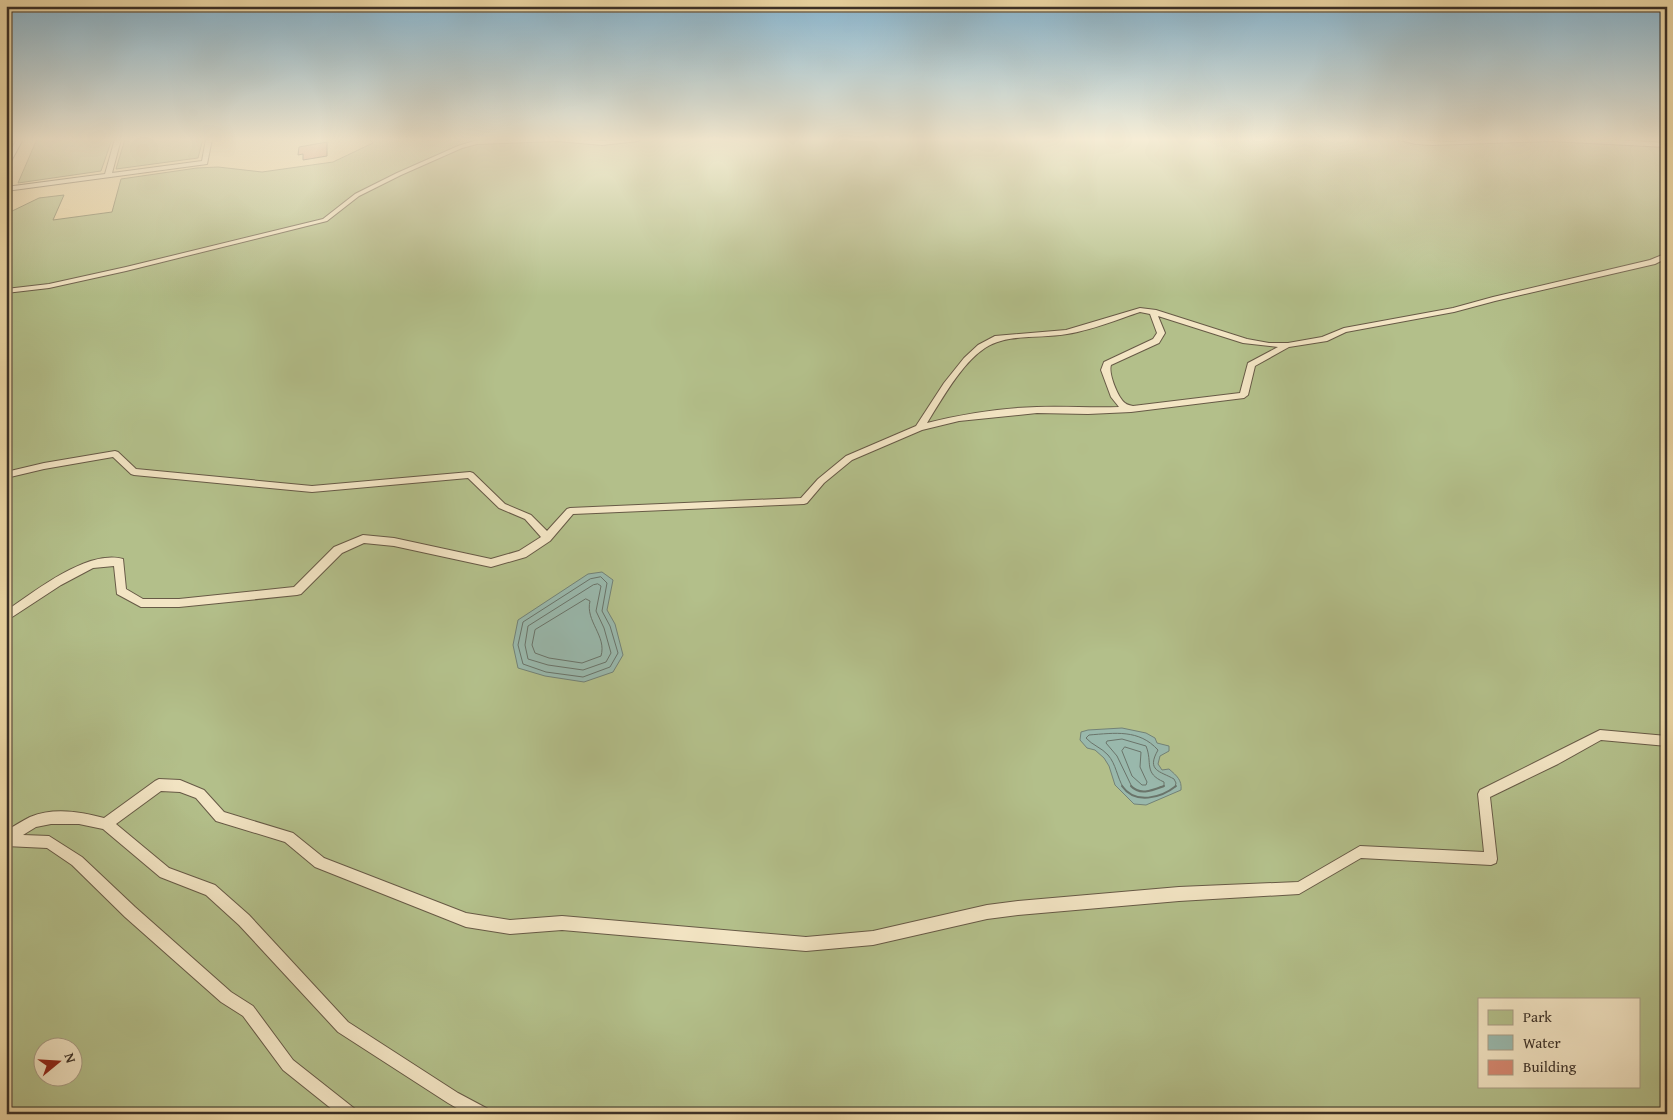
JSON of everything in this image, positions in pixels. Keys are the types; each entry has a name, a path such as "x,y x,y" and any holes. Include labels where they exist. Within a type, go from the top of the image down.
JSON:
{"lane":[{"path":"6,291 49,286 126,269 325,220 364,191"},
{"path":"919,428 947,385 967,360 980,347 998,338 1067,332 1140,310 1153,312 1246,341 1268,345 1288,345 1324,339 1344,330 1414,319 1454,310 1493,298 1652,262 1667,255"},
{"path":"1131,409 1115,397 1105,370 1107,364 1114,360 1156,341 1161,333 1153,312"},
{"path":"6,617 57,582 91,564 119,562 120,591 141,602 179,603 297,591 338,550 362,539 394,542 491,563 522,554 547,538 570,511 804,501 821,481 849,458 919,428 959,418 1038,410 1088,411 1131,409 1228,398 1244,394 1250,365 1288,345"},
{"path":"6,475 44,466 115,454 134,472 312,489 470,475 502,506 528,517 547,538"},
{"path":"106,824 159,785 180,786 200,794 220,817 289,837 320,863 466,920 510,927 562,923 806,944 873,938 987,912 1018,908 1179,894 1300,888 1360,852 1491,860 1484,794 1600,735 1667,740"},
{"path":"6,839 34,822 57,818 84,818 106,824 165,873 210,890 244,920 343,1027 454,1098 483,1114"},
{"path":"6,839 49,842 77,861 130,912 226,997 248,1011 288,1065 350,1114"}],"green space":[{"path":"118,191 1667,191 1667,1114 6,1114 6,214 39,198 64,195 53,220 112,212"}],"water":[{"path":"602,572 613,580 607,610 615,624 623,655 613,672 584,682 545,676 518,668 513,645 518,620 588,574"},
{"path":"1122,728 1146,733 1155,738 1157,743 1169,746 1169,751 1160,756 1158,764 1162,770 1169,769 1177,776 1181,783 1181,790 1146,805 1134,804 1115,785 1109,766 1104,758 1095,750 1087,748 1080,740 1081,732 1088,730"}]}
